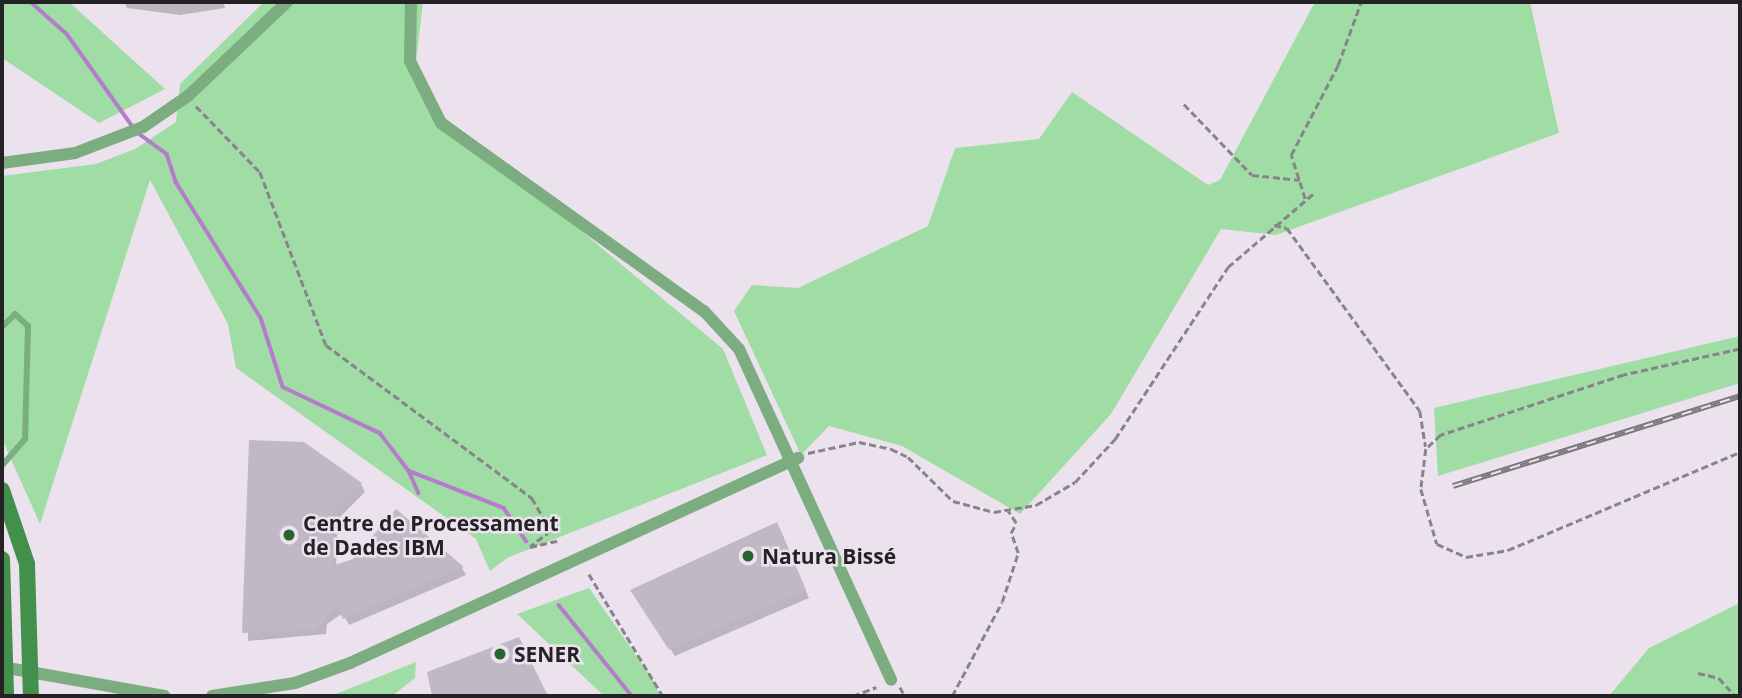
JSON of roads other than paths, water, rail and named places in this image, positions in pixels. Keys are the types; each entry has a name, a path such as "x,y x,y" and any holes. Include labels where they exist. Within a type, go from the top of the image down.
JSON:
{"street":[{"path":"2,163 97,147 169,111 287,2"},
{"path":"411,2 410,61 441,123 725,330 750,366 797,461 891,680"},
{"path":"212,696 295,683 350,663 797,461"},
{"path":"2,489 27,564 31,696"},
{"path":"2,559 6,696"},
{"path":"4,667 164,696"}],"lane":[{"path":"2,327 15,314 28,326 25,439 2,466"}],"waterway":[{"path":"31,2 67,34 133,127"},
{"path":"138,133 167,154 176,182 261,318 283,387 380,433 409,471 504,508 526,541"},
{"path":"409,471 419,493"},
{"path":"559,605 632,696"}],"railway":[{"path":"1453,486 1740,396"}],"place":[{"name":"Centre de Processament de Dades IBM","path":"289,535"},
{"name":"Natura Bissé","path":"748,556"},
{"name":"SENER","path":"500,654"}]}
